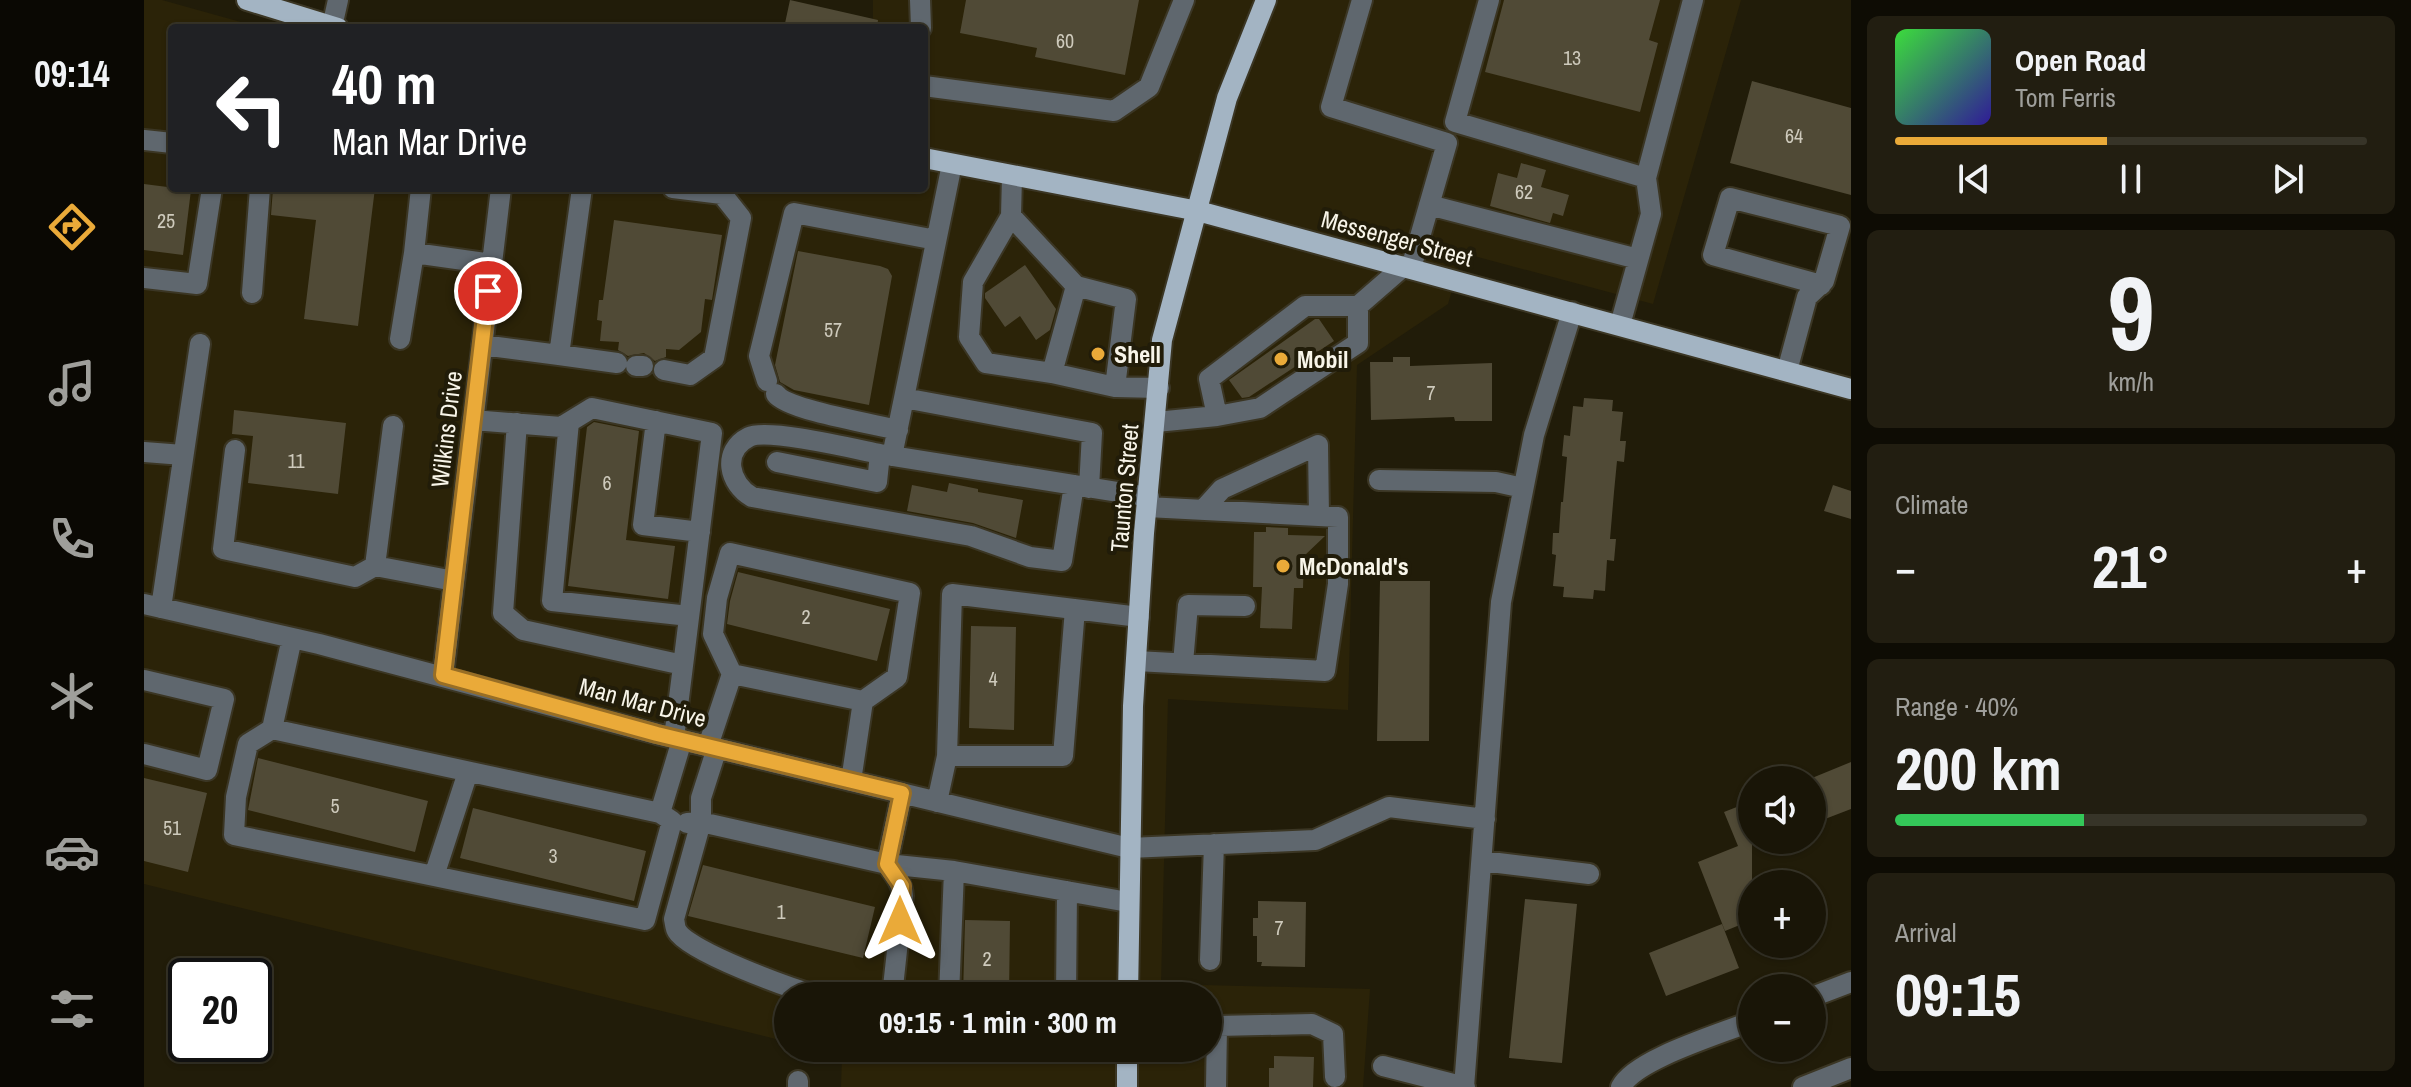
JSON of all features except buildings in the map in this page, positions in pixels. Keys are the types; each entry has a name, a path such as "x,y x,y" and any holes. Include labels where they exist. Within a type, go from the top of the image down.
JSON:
{"main road":[{"path":"247,0 325,24"},
{"name":"Taunton Street","path":"1128,982 1136,661 1162,340 1227,98 1266,0"},
{"name":"Messenger Street","path":"928,159 1198,211 1851,389"},
{"path":"1127,1062 1127,1087"}],"street":[{"path":"335,24 338,0"},
{"path":"920,0 921,24"},
{"path":"928,87 1114,111 1149,87 1184,0"},
{"path":"1362,0 1331,107 1447,143"},
{"path":"1217,416 1209,379 1305,306 1358,306 1407,267 1455,122 1489,0"},
{"path":"1620,325 1651,214 1646,178 1693,0"},
{"path":"1455,122 1646,178"},
{"path":"144,140 168,143"},
{"path":"777,462 877,482 898,430 952,164"},
{"path":"1012,176 1011,216 973,282 969,337 986,363 1115,387 1159,388"},
{"path":"144,278 197,284 211,192"},
{"path":"252,293 260,192"},
{"path":"400,339 421,192"},
{"name":"Wilkins Drive","path":"443,675 501,192"},
{"path":"559,355 581,192"},
{"path":"664,370 690,375 714,358 741,218 724,192"},
{"path":"1787,371 1807,297 1821,285 1824,281 1840,226 1730,198 1713,255 1821,285"},
{"path":"1429,205 1638,259"},
{"path":"898,430 780,400 771,388 759,356 794,213 936,240"},
{"path":"1011,216 1076,286 1126,299 1115,387"},
{"path":"414,253 492,264"},
{"path":"1052,373 1076,286"},
{"path":"1156,422 1260,408 1358,343 1358,306"},
{"path":"1383,1066 1465,1087 1501,602 1534,435 1572,312"},
{"path":"152,606 183,455 200,344"},
{"path":"482,345 632,365"},
{"path":"904,398 1092,433 1081,486 1062,561 1030,557 971,536 752,497 743,492 731,474 730,464 738,445 757,435 1081,486 1148,502 1203,510 1338,517 1338,584 1325,671 1136,661"},
{"path":"473,420 561,427 592,408 712,433 683,665 678,739 666,817 645,920 234,835 236,797 248,744 272,729 666,817 887,864 954,871 1128,902"},
{"path":"656,421 643,525 700,532"},
{"path":"569,422 552,601 689,616"},
{"path":"517,423 503,613 523,630 683,665"},
{"path":"375,566 393,426"},
{"path":"1203,510 1222,489 1318,445 1319,516"},
{"path":"235,450 223,549 355,577 375,566 454,581"},
{"path":"144,452 183,455"},
{"path":"1379,480 1496,482 1523,488"},
{"path":"776,982 698,948 677,932 674,919 701,822 701,798 732,674 713,634 717,598 730,553 910,593 897,677 863,701 851,781"},
{"path":"937,802 947,756 952,594 1139,617"},
{"path":"1183,663 1188,605 1245,606"},
{"name":"Man Mar Drive","path":"152,606 443,675 678,739 1129,848 1315,840 1389,807 1485,819"},
{"path":"947,756 1063,756 1075,609"},
{"path":"272,729 292,638"},
{"path":"732,674 863,701"},
{"path":"144,680 224,699 207,770 144,754"},
{"path":"434,876 468,772"},
{"path":"894,982 903,896 902,886 887,864 902,793"},
{"path":"1210,960 1214,844"},
{"path":"1482,861 1589,874"},
{"path":"950,982 954,871"},
{"path":"1066,982 1067,891"},
{"path":"1826,992 1851,982"},
{"path":"1222,1026 1312,1024 1333,1034 1335,1077"},
{"path":"1621,1087 1632,1072 1650,1062 1738,1027"},
{"path":"1214,1062 1216,1087"},
{"path":"1803,1087 1851,1068"}],"shaded area":[{"path":"144,0 162,0 248,24 168,24 168,192 928,192 928,24 873,24 873,0 1741,0 1653,304 1463,253 1448,304 1357,365 1348,710 1168,699 1161,982 774,982 774,1039 144,884"},
{"path":"1222,985 1370,989 1363,1087 841,1087 842,1062 1222,1062"}],"place":[{"name":"Shell","path":"1098,354"},
{"name":"Mobil","path":"1281,359"},
{"name":"McDonald's","path":"1283,566"}],"route":[{"path":"488,291 443,675 657,734 902,793 887,864 902,886 900,921"}]}
